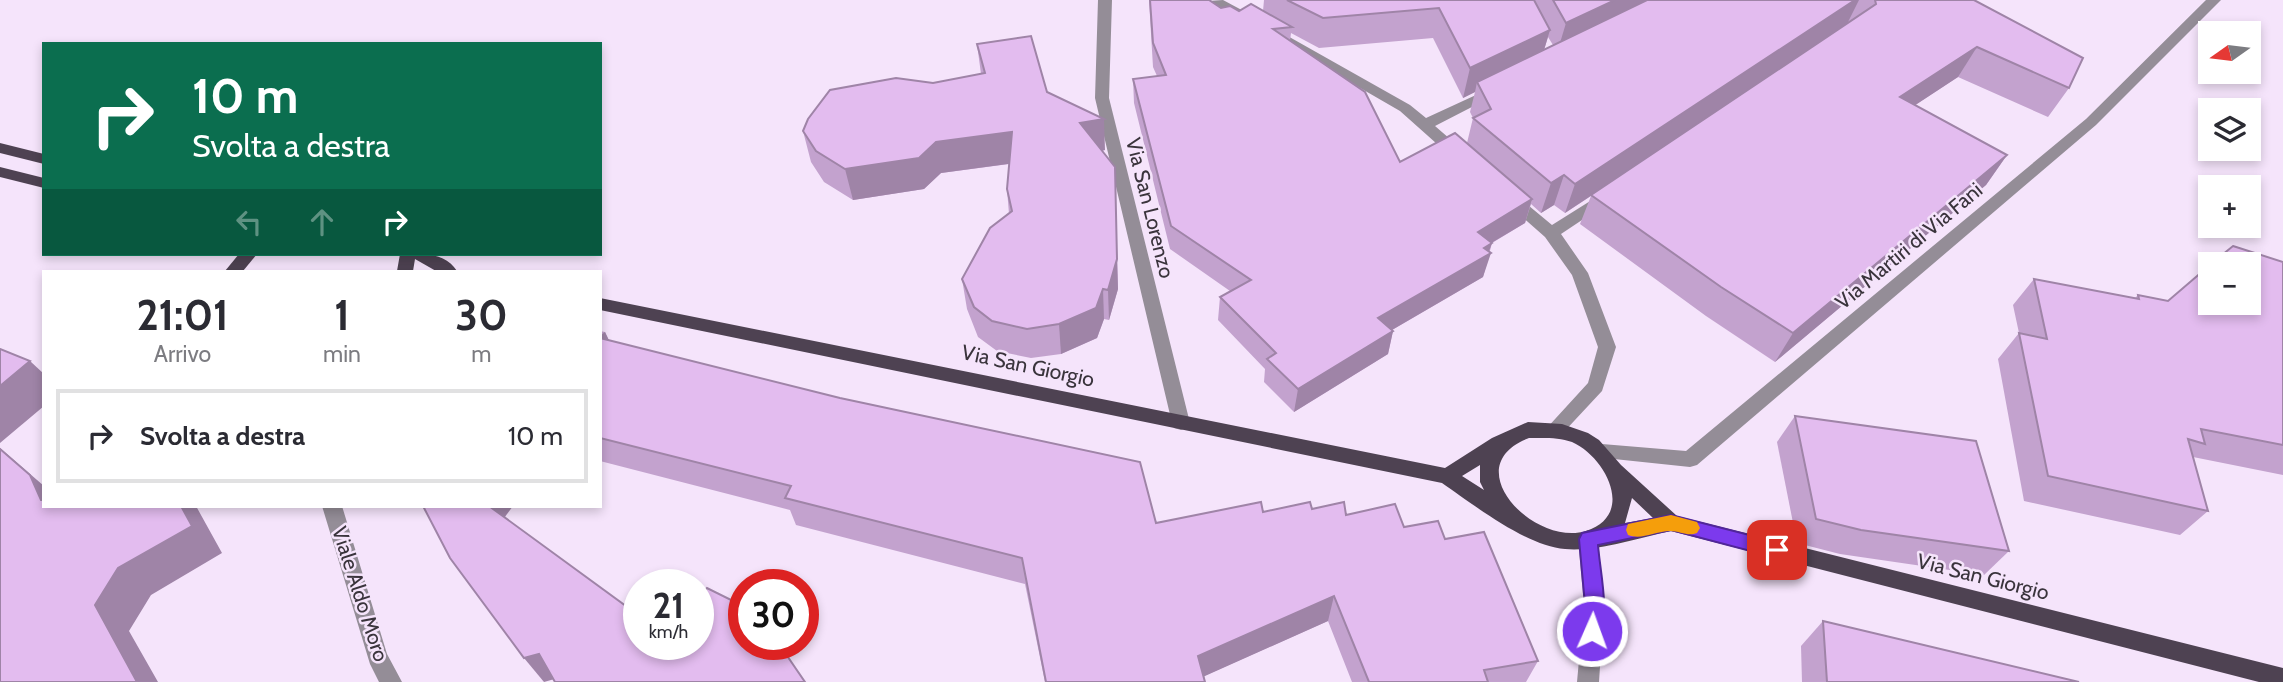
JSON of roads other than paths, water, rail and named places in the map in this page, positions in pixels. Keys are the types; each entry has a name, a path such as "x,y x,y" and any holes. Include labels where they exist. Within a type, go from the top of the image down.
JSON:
{"main road":[{"path":"0,148 42,158"},
{"path":"0,172 42,182"},
{"path":"423,256 447,270"},
{"name":"Via San Giorgio","path":"602,304 1447,476 1535,534 1560,541 1588,539 1671,523 2283,678"},
{"path":"1447,476 1505,440 1528,430 1554,430 1579,438 1602,452 1671,523"},
{"name":"Via San Giorgio","path":"1505,440 1492,455 1489,476 1495,499 1514,521"},
{"path":"1588,539 1608,530 1621,512 1623,492 1618,471"}],"street":[{"name":"Via San Lorenzo","path":"1105,0 1102,99 1181,423"},
{"name":"Via Martiri di Via Fani","path":"1602,452 1690,459 2091,122 2214,0"},
{"path":"1215,1 1405,108 1477,170"},
{"path":"1425,125 1507,86"},
{"path":"1551,233 1620,187"},
{"path":"1498,188 1551,233 1580,273 1607,347 1596,386 1554,430"},
{"name":"Viale Aldo Moro","path":"332,508 377,657 391,682"},
{"path":"1588,539 1594,605 1588,682"}]}
